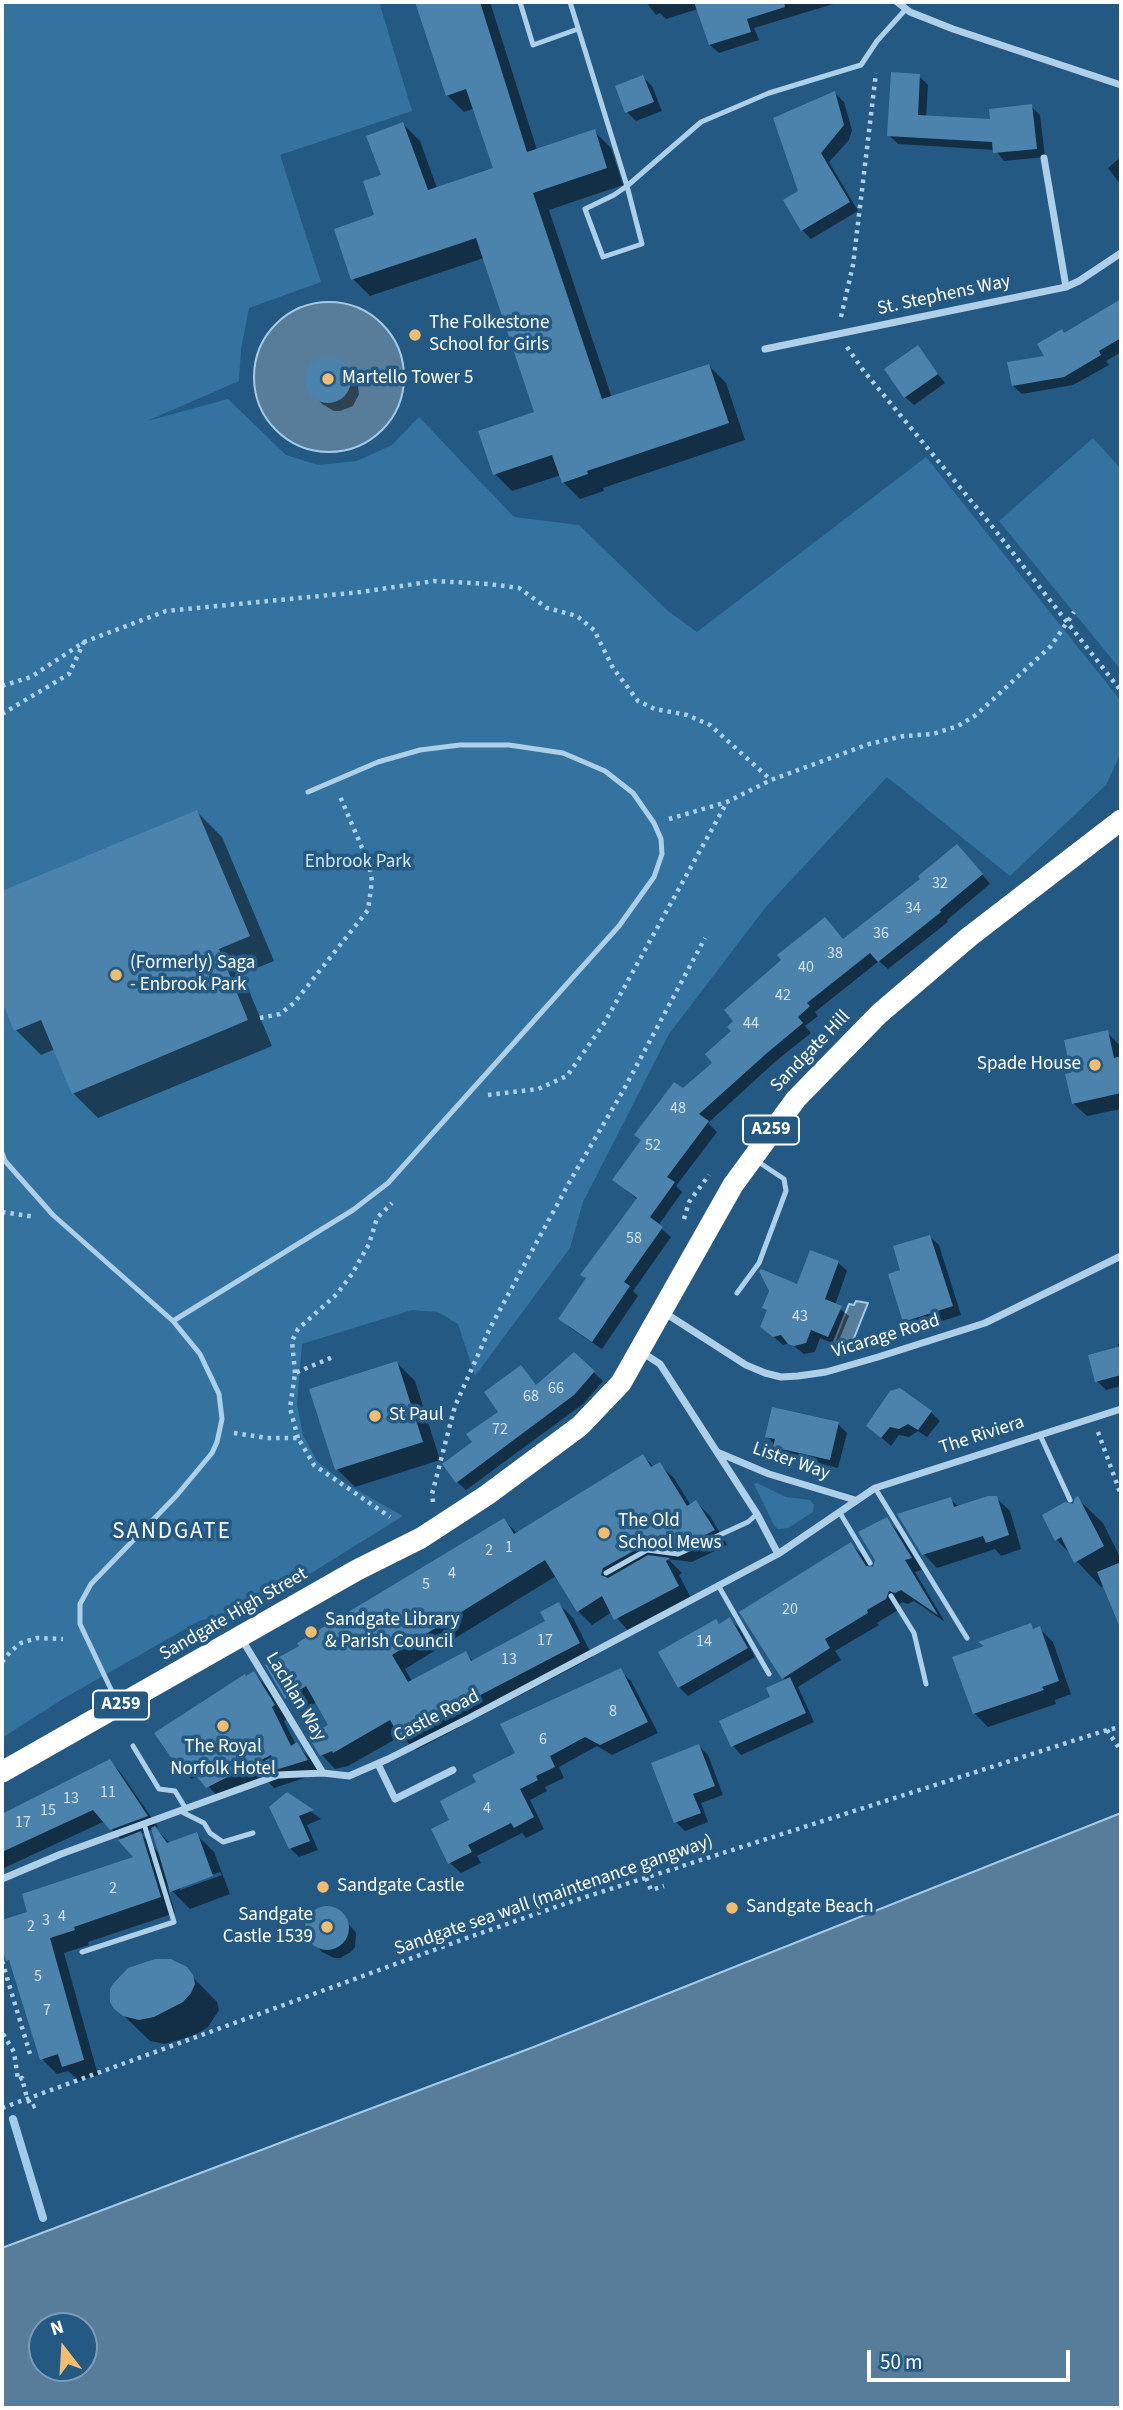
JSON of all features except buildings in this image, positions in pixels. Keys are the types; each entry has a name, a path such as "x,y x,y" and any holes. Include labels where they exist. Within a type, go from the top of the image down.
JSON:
{"highway":[{"name":"Sandgate Hill","path":"487,1495 580,1426 621,1383 733,1185 796,1099 879,1014 968,937 1121,820"},
{"name":"Sandgate High Street","path":"2,1772 356,1570 421,1538 487,1495"}],"street":[{"path":"897,2 906,9 953,29 1121,85"},
{"path":"1044,158 1066,287"},
{"name":"St. Stephens Way","path":"765,349 1066,287 1121,253"},
{"name":"Vicarage Road","path":"661,1311 746,1365 781,1377 798,1376 825,1372 878,1357 985,1323 1121,1256"},
{"name":"Lister Way","path":"640,1351 660,1364 757,1514 778,1554"},
{"name":"The Riviera","path":"855,1500 875,1488 1121,1409"},
{"name":"Lister Way","path":"717,1452 769,1474 855,1500"},
{"name":"Castle Road","path":"2,1880 61,1854 278,1775 323,1773 349,1776 378,1764 493,1706 778,1554 855,1500"},
{"name":"Lachlan Way","path":"241,1637 323,1773"},
{"path":"378,1764 395,1799 453,1770"}],"lane":[{"path":"520,2 533,44 578,29"},
{"path":"570,2 627,186 642,244 603,257 585,209 627,186 701,122 769,93 861,65 877,41 906,9"},
{"path":"173,1321 353,1210 388,1182 619,926 654,877 662,854 661,839 654,823 633,793 605,771 563,753 509,745 460,745 420,750 378,762 309,792"},
{"path":"2,1153 5,1161 53,1215 173,1321 200,1354 213,1380 221,1408 219,1431 212,1453 177,1495 91,1584 80,1604 80,1625 119,1706"},
{"path":"737,1293 759,1263 786,1191 784,1179 751,1157"},
{"path":"1040,1434 1070,1500"},
{"path":"875,1488 967,1638"},
{"path":"840,1513 870,1563"},
{"path":"606,1573 647,1550 678,1554 748,1522 757,1514"},
{"path":"718,1585 769,1674"},
{"path":"891,1596 914,1633 926,1685"},
{"path":"133,1746 159,1788 175,1791 183,1810 204,1823 210,1833 223,1842 253,1833"},
{"path":"82,1952 174,1922 144,1824"}],"path":[{"path":"876,69 853,265 838,334 863,370 991,525 1121,691"},
{"path":"2,686 31,677 84,642 166,611 434,582 489,584 519,588 547,608 577,616 594,631 613,668 638,701 655,709 687,715 710,725 771,780"},
{"path":"654,823 727,802 771,780 869,744 904,736 933,734 958,726 976,715 1051,646 1073,612"},
{"path":"2,714 69,674 84,642"},
{"path":"260,1018 281,1014 293,1003 368,910 372,881 369,864 334,780"},
{"path":"486,1096 538,1089 567,1076 605,1022 727,802"},
{"path":"445,1497 434,1505 432,1494 455,1406 490,1328 705,938"},
{"path":"682,1224 689,1202 714,1168"},
{"path":"390,1517 314,1465 298,1438 290,1408 295,1373 292,1341 298,1329 337,1294 369,1244 377,1218 394,1202"},
{"path":"2,1212 30,1217 53,1215"},
{"path":"295,1373 333,1357"},
{"path":"1093,1418 1121,1494"},
{"path":"219,1431 267,1438 298,1438"},
{"path":"2,1662 21,1643 37,1638 63,1639"},
{"name":"Sandgate sea wall (maintenance gangway)","path":"2,2108 464,1939 1108,1730 1121,1729"},
{"path":"1108,1730 1121,1751"},
{"path":"646,1878 651,1890 664,1885"},
{"path":"2,1961 30,2054"},
{"path":"3,2034 13,2052 18,2080 22,2078 27,2098 32,2107 39,2104"}],"green space":[{"name":"Enbrook Park","path":"2,2 379,2 412,111 280,155 321,282 249,308 241,349 239,381 147,421 228,399 286,455 318,465 357,461 392,445 419,417 514,517 579,525 668,611 697,632 926,457 1121,701 1121,753 1106,785 1010,876 887,777 765,908 669,1034 583,1202 570,1248 475,1376 458,1324 438,1312 412,1310 302,1344 297,1404 303,1435 317,1461 343,1482 403,1516 263,1603 199,1621 61,1700 2,1738"},
{"path":"1093,438 1121,469 1121,670 999,521"},
{"path":"754,1484 786,1497 810,1500 814,1505 813,1512 788,1528 778,1529"}],"shaded area":[{"path":"329,302 358,308 382,324 398,348 404,377 398,406 382,430 358,446 329,452 300,446 276,430 260,406 254,377 260,348 276,324 300,308"},
{"path":"856,1301 868,1303 850,1348 834,1342 849,1304 854,1305"},
{"path":"1121,1813 1121,2408 2,2408 2,2248 531,2048"}],"waterway":[{"path":"13,2119 43,2218"}],"place":[{"name":"The Folkestone School for Girls","path":"415,335"},
{"name":"Martello Tower 5","path":"328,379"},
{"name":"(Formerly) Saga - Enbrook Park","path":"116,975"},
{"name":"Spade House","path":"1095,1065"},
{"name":"St Paul","path":"375,1416"},
{"name":"The Old School Mews","path":"604,1533"},
{"name":"Sandgate Library & Parish Council","path":"311,1632"},
{"name":"The Royal Norfolk Hotel","path":"223,1726"},
{"name":"Sandgate Castle","path":"323,1887"},
{"name":"Sandgate Beach","path":"732,1908"},
{"name":"Sandgate Castle 1539","path":"327,1927"}],"district":[{"name":"SANDGATE","path":"172,1533"}]}
